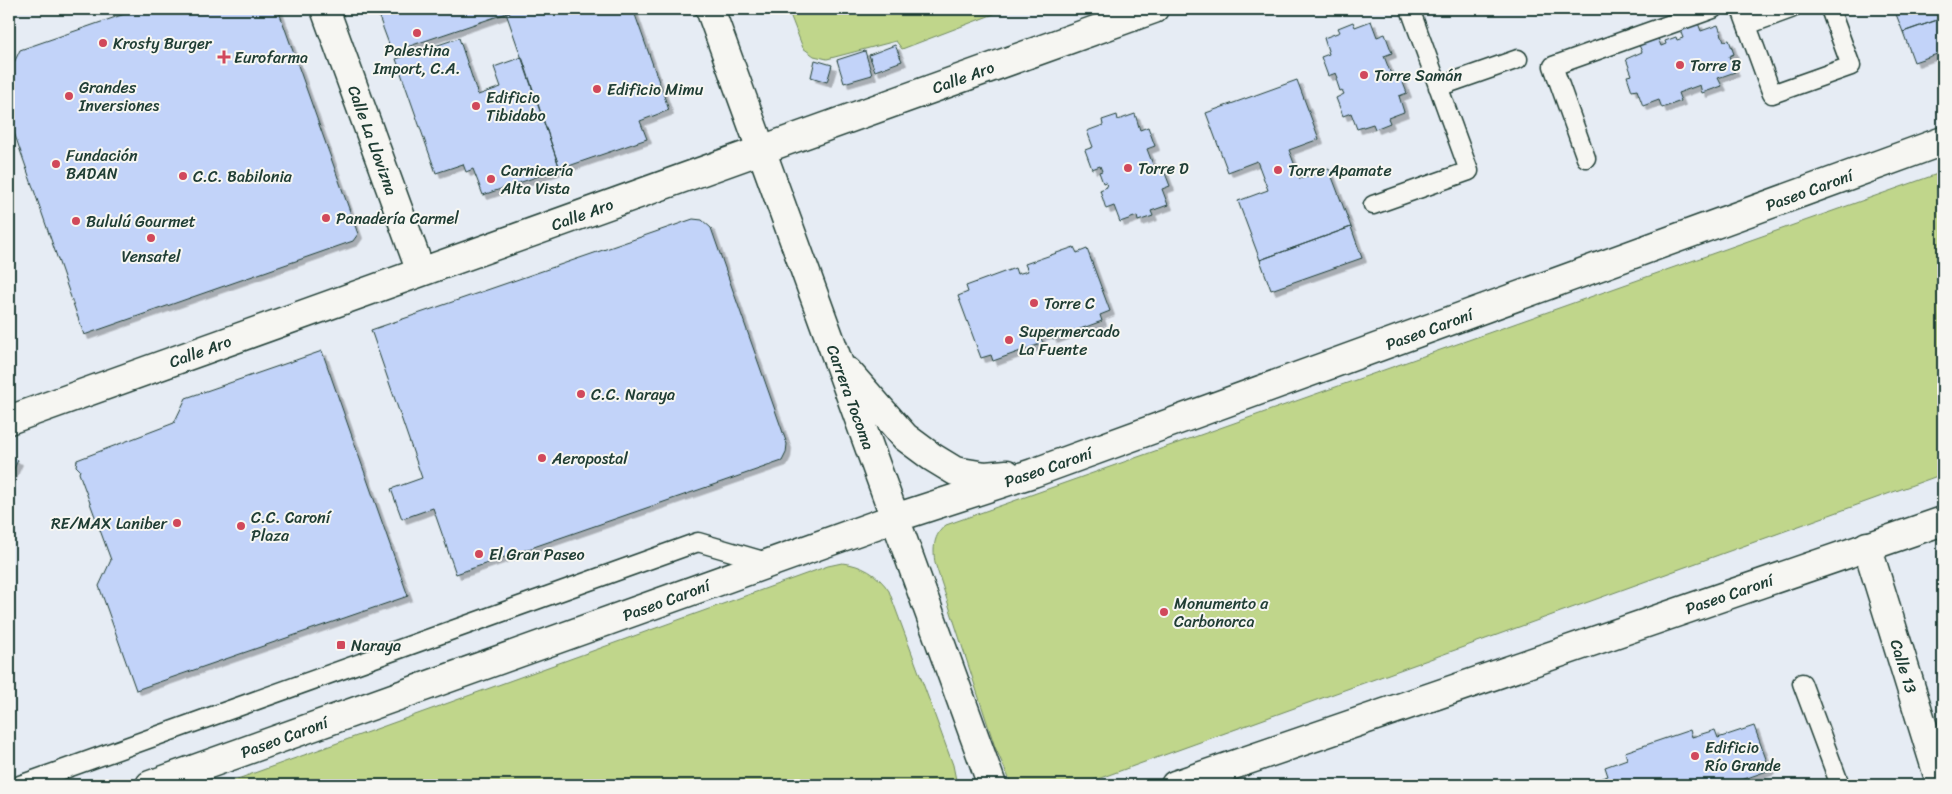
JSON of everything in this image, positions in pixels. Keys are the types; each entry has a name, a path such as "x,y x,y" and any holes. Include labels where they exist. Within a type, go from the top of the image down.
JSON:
{"street":[{"name":"Calle La Llovizna","path":"325,9 421,272"},
{"name":"Carrera Tocoma","path":"710,9 992,785"},
{"name":"Calle Aro","path":"9,420 761,150 1095,19 1154,9"},
{"name":"Paseo Caroní","path":"150,785 895,518 1033,473 1943,141"},
{"path":"838,360 905,437 955,471 985,476 1033,473"},
{"name":"Paseo Caroní","path":"1176,785 1943,521"},
{"name":"Calle 13","path":"1867,546 1941,785"}],"lane":[{"path":"1586,158 1553,66 1712,9"},
{"path":"1792,9 1744,17 1772,94 1851,66 1830,9"},
{"path":"1373,206 1469,171 1438,87 1415,10"},
{"path":"1438,87 1518,59"},
{"path":"20,785 698,542 770,563"},
{"path":"1802,682 1840,785"}],"green space":[{"path":"788,9 1007,9 902,49 896,41 827,59 814,56 803,48"},
{"path":"1943,172 1943,474 1081,785 1012,785 995,747 935,563 936,538 946,525"},
{"path":"842,563 868,571 880,580 889,591 953,765 957,785 221,785 828,566"}],"building":[{"name":"C.C. Babilonia","path":"139,9 278,9 358,234 353,241 84,335 9,118 9,73 20,50"},
{"name":"Palestina Import, C.A.","path":"376,9 519,9 392,52"},
{"name":"Edificio Mimu","path":"519,9 633,9 669,110 640,121 647,139 560,169 506,13"},
{"path":"1894,9 1943,9 1943,18 1903,32"},
{"path":"1943,18 1943,52 1914,62 1903,32"},
{"name":"Torre Samán","path":"1371,21 1377,37 1385,34 1392,53 1384,56 1392,77 1400,75 1407,93 1399,96 1404,112 1388,118 1390,123 1375,129 1373,124 1357,129 1351,113 1343,116 1336,98 1344,94 1342,90 1340,91 1336,73 1328,76 1321,57 1329,54 1324,38 1340,32 1338,28 1353,22 1355,27"},
{"name":"Torre B","path":"1698,23 1701,31 1718,25 1724,41 1729,40 1734,54 1729,56 1735,72 1718,78 1722,86 1702,93 1700,85 1678,93 1681,101 1662,108 1659,100 1643,106 1637,90 1632,91 1627,76 1632,75 1626,59 1642,52 1639,45 1658,38 1661,46 1666,44 1665,41 1676,37 1677,40 1683,38 1680,30"},
{"name":"Edificio Tibidabo","path":"459,38 478,95 501,87 494,67 522,57 560,169 483,195 473,169 466,172 463,164 436,173 396,59"},
{"path":"895,45 902,61 875,71 869,55"},
{"path":"865,51 872,75 844,83 837,60"},
{"path":"815,60 832,65 827,82 811,77"},
{"name":"Torre Apamate","path":"1297,80 1319,139 1289,150 1300,179 1329,169 1351,227 1260,260 1238,201 1268,190 1257,161 1228,172 1206,113"},
{"name":"Torre D","path":"1135,114 1140,130 1148,127 1155,146 1147,149 1155,170 1163,168 1170,186 1162,189 1168,205 1151,211 1153,216 1138,221 1137,216 1120,222 1114,206 1106,209 1100,190 1107,187 1106,182 1103,183 1099,172 1102,171 1100,166 1092,169 1085,150 1093,147 1087,131 1103,125 1102,120 1117,115 1118,120"},
{"name":"C.C. Naraya","path":"693,219 702,220 711,228 787,444 786,453 782,461 456,574 433,508 402,519 391,489 422,478 371,330"},
{"path":"1351,227 1362,258 1271,290 1260,260"},
{"name":"Torre C","path":"1074,247 1077,253 1087,249 1110,311 1100,315 1102,321 1053,339 1050,333 1040,336 1043,343 993,361 991,355 981,358 958,296 968,292 966,286 1015,268 1017,274 1028,271 1025,264"},
{"name":"C.C. Caroní Plaza","path":"322,351 408,596 136,690 99,586 111,560 79,473 80,470 76,466 77,460 174,423 186,398"},
{"path":"9,457 18,460 9,480"},
{"name":"Edificio Río Grande","path":"1754,726 1770,770 1733,783 1734,785 1581,785 1608,776 1605,767 1627,759 1625,752 1690,730 1692,737 1715,730 1718,738"}],"place":[{"name":"Palestina Import, C.A.","path":"417,33"},
{"name":"Krosty Burger","path":"103,43"},
{"name":"Eurofarma","path":"224,57"},
{"name":"Torre B","path":"1680,65"},
{"name":"Torre Samán","path":"1364,75"},
{"name":"Edificio Mimu","path":"597,89"},
{"name":"Grandes Inversiones","path":"69,96"},
{"name":"Edificio Tibidabo","path":"476,106"},
{"name":"Fundación BADAN","path":"56,164"},
{"name":"Torre D","path":"1128,168"},
{"name":"Torre Apamate","path":"1278,170"},
{"name":"C.C. Babilonia","path":"183,176"},
{"name":"Carnicería Alta Vista","path":"491,179"},
{"name":"Panadería Carmel","path":"326,218"},
{"name":"Bululú Gourmet","path":"76,221"},
{"name":"Vensatel","path":"151,238"},
{"name":"Torre C","path":"1034,303"},
{"name":"Supermercado La Fuente","path":"1009,340"},
{"name":"C.C. Naraya","path":"581,394"},
{"name":"Aeropostal","path":"542,458"},
{"name":"RE/MAX Laniber","path":"177,523"},
{"name":"C.C. Caroní Plaza","path":"241,526"},
{"name":"El Gran Paseo","path":"479,554"},
{"name":"Monumento a Carbonorca","path":"1164,612"},
{"name":"Naraya","path":"341,645"},
{"name":"Edificio Río Grande","path":"1695,756"}]}
